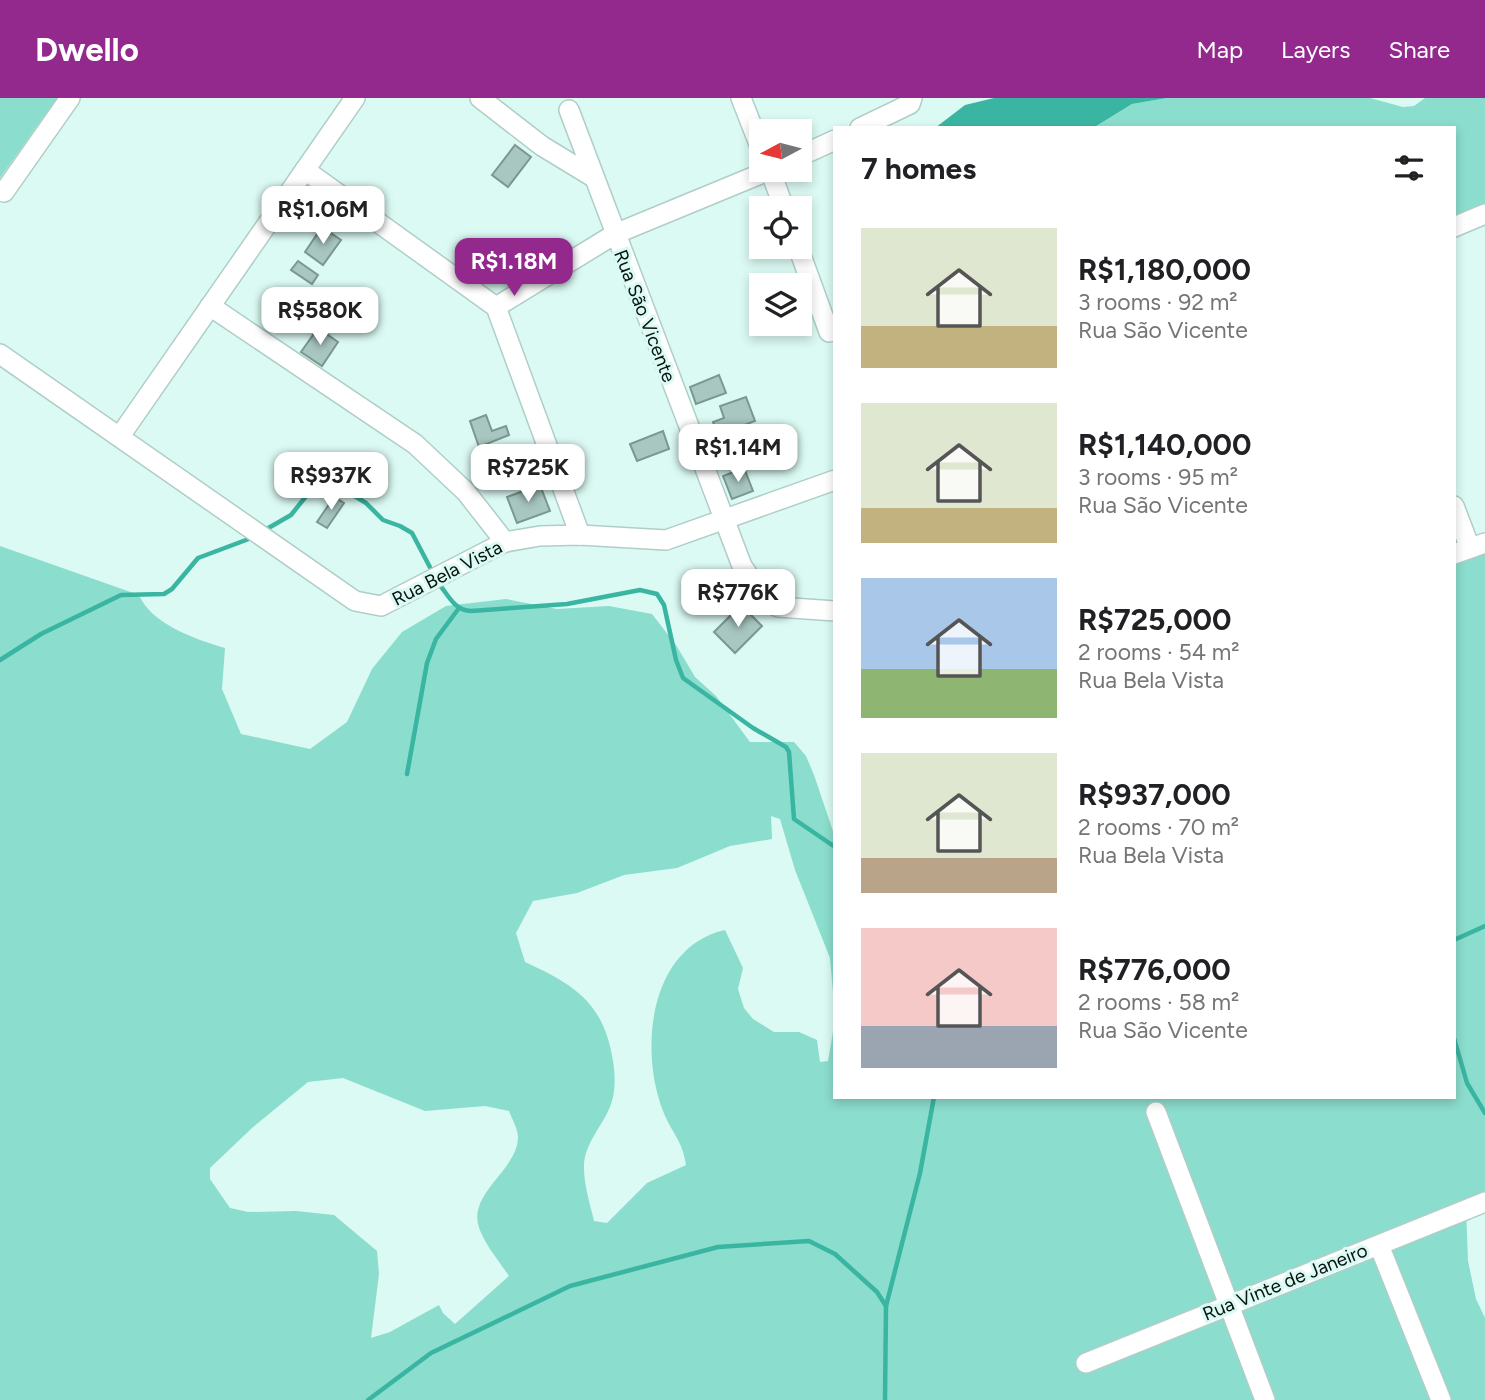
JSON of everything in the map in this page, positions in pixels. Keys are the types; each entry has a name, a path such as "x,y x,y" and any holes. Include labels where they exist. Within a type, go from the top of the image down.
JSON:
{"street":[{"path":"4,192 70,98"},
{"path":"120,436 355,98"},
{"path":"480,98 542,146 593,177"},
{"path":"741,98 749,119"},
{"path":"864,126 910,104 912,98"},
{"name":"Rua São Vicente","path":"569,110 742,566 763,597 778,607 833,611"},
{"path":"812,151 833,141"},
{"path":"305,170 496,307 580,535"},
{"name":"Rua São Vicente","path":"496,307 615,234 749,179"},
{"path":"1456,226 1485,214"},
{"path":"802,259 829,332"},
{"path":"210,306 415,444 466,492 505,542"},
{"name":"Rua Bela Vista","path":"0,354 355,601 381,606 505,542 540,536 580,535 666,540 833,481"},
{"path":"1456,511 1470,548"},
{"path":"1156,1112 1265,1400"},
{"name":"Rua Vinte de Janeiro","path":"1086,1363 1485,1202"},
{"path":"1379,1245 1441,1400"}],"shaded area":[{"path":"0,98 57,98 0,178"},
{"path":"994,98 1167,98 1132,104 1096,126 938,126 965,105"},
{"path":"1167,98 1370,98 1403,107 1414,106 1425,98 1485,98 1485,214 1456,227 1456,126 1096,126 1132,104"},
{"path":"0,546 139,595 145,605 164,622 189,635 225,648 222,689 241,734 310,749 347,722 372,669 402,632 446,606 506,599 557,609 609,606 652,614 676,645 695,677 716,696 750,742 794,742 806,756 833,831 833,992 830,958 795,870 780,819 771,816 772,839 730,846 677,868 624,875 577,893 533,901 516,933 525,962 559,979 584,998 594,1010 609,1041 614,1071 614,1094 608,1112 590,1143 584,1168 594,1221 607,1223 647,1183 686,1165 682,1149 663,1111 656,1086 652,1031 656,1004 666,979 680,957 700,940 725,930 743,968 738,989 744,1008 753,1019 774,1032 799,1032 817,1040 820,1062 828,1061 833,1032 833,1099 1456,1099 1456,557 1485,546 1485,1197 1466,1209 1468,1261 1476,1299 1485,1318 1485,1400 0,1400","holes":["343,1078 425,1111 485,1106 509,1111 518,1134 516,1149 511,1159 481,1201 478,1212 478,1224 483,1237 509,1276 455,1324 439,1305 390,1332 371,1338 379,1274 377,1251 334,1215 296,1211 248,1212 230,1208 210,1179 210,1168 252,1128 308,1082"]}],"building":[{"path":"515,145 531,157 508,187 492,175"},
{"path":"322,227 341,240 323,265 305,252"},
{"path":"298,261 318,275 312,284 291,270"},
{"path":"318,328 338,342 322,366 301,352"},
{"path":"719,375 726,393 696,404 690,387"},
{"path":"746,397 755,421 718,435 713,422 724,418 720,406"},
{"path":"486,415 492,431 506,426 509,435 479,447 470,421"},
{"path":"663,431 669,449 637,461 630,444"},
{"path":"744,468 753,491 732,499 723,476"},
{"path":"540,485 550,511 517,523 507,497"},
{"path":"334,497 344,503 327,528 317,522"},
{"path":"741,605 762,626 735,653 714,632"}],"waterway":[{"path":"265,530 291,515 315,485 325,481 332,482 366,503 383,520 412,533 433,573"},
{"path":"0,660 41,634 121,595 164,594 172,589 198,558 254,537"},
{"path":"439,584 456,605 471,611 567,604 640,590 657,594 664,605 676,660 683,678 753,728 786,747 789,752 794,819 833,846"},
{"path":"407,774 427,663 436,639 459,608"},
{"path":"1456,939 1485,926"},
{"path":"1456,1045 1467,1083 1485,1113"},
{"path":"885,1400 886,1306 920,1173 934,1099"},
{"path":"368,1400 431,1353 570,1286 718,1247 809,1241 835,1254 877,1292 886,1306"}]}
